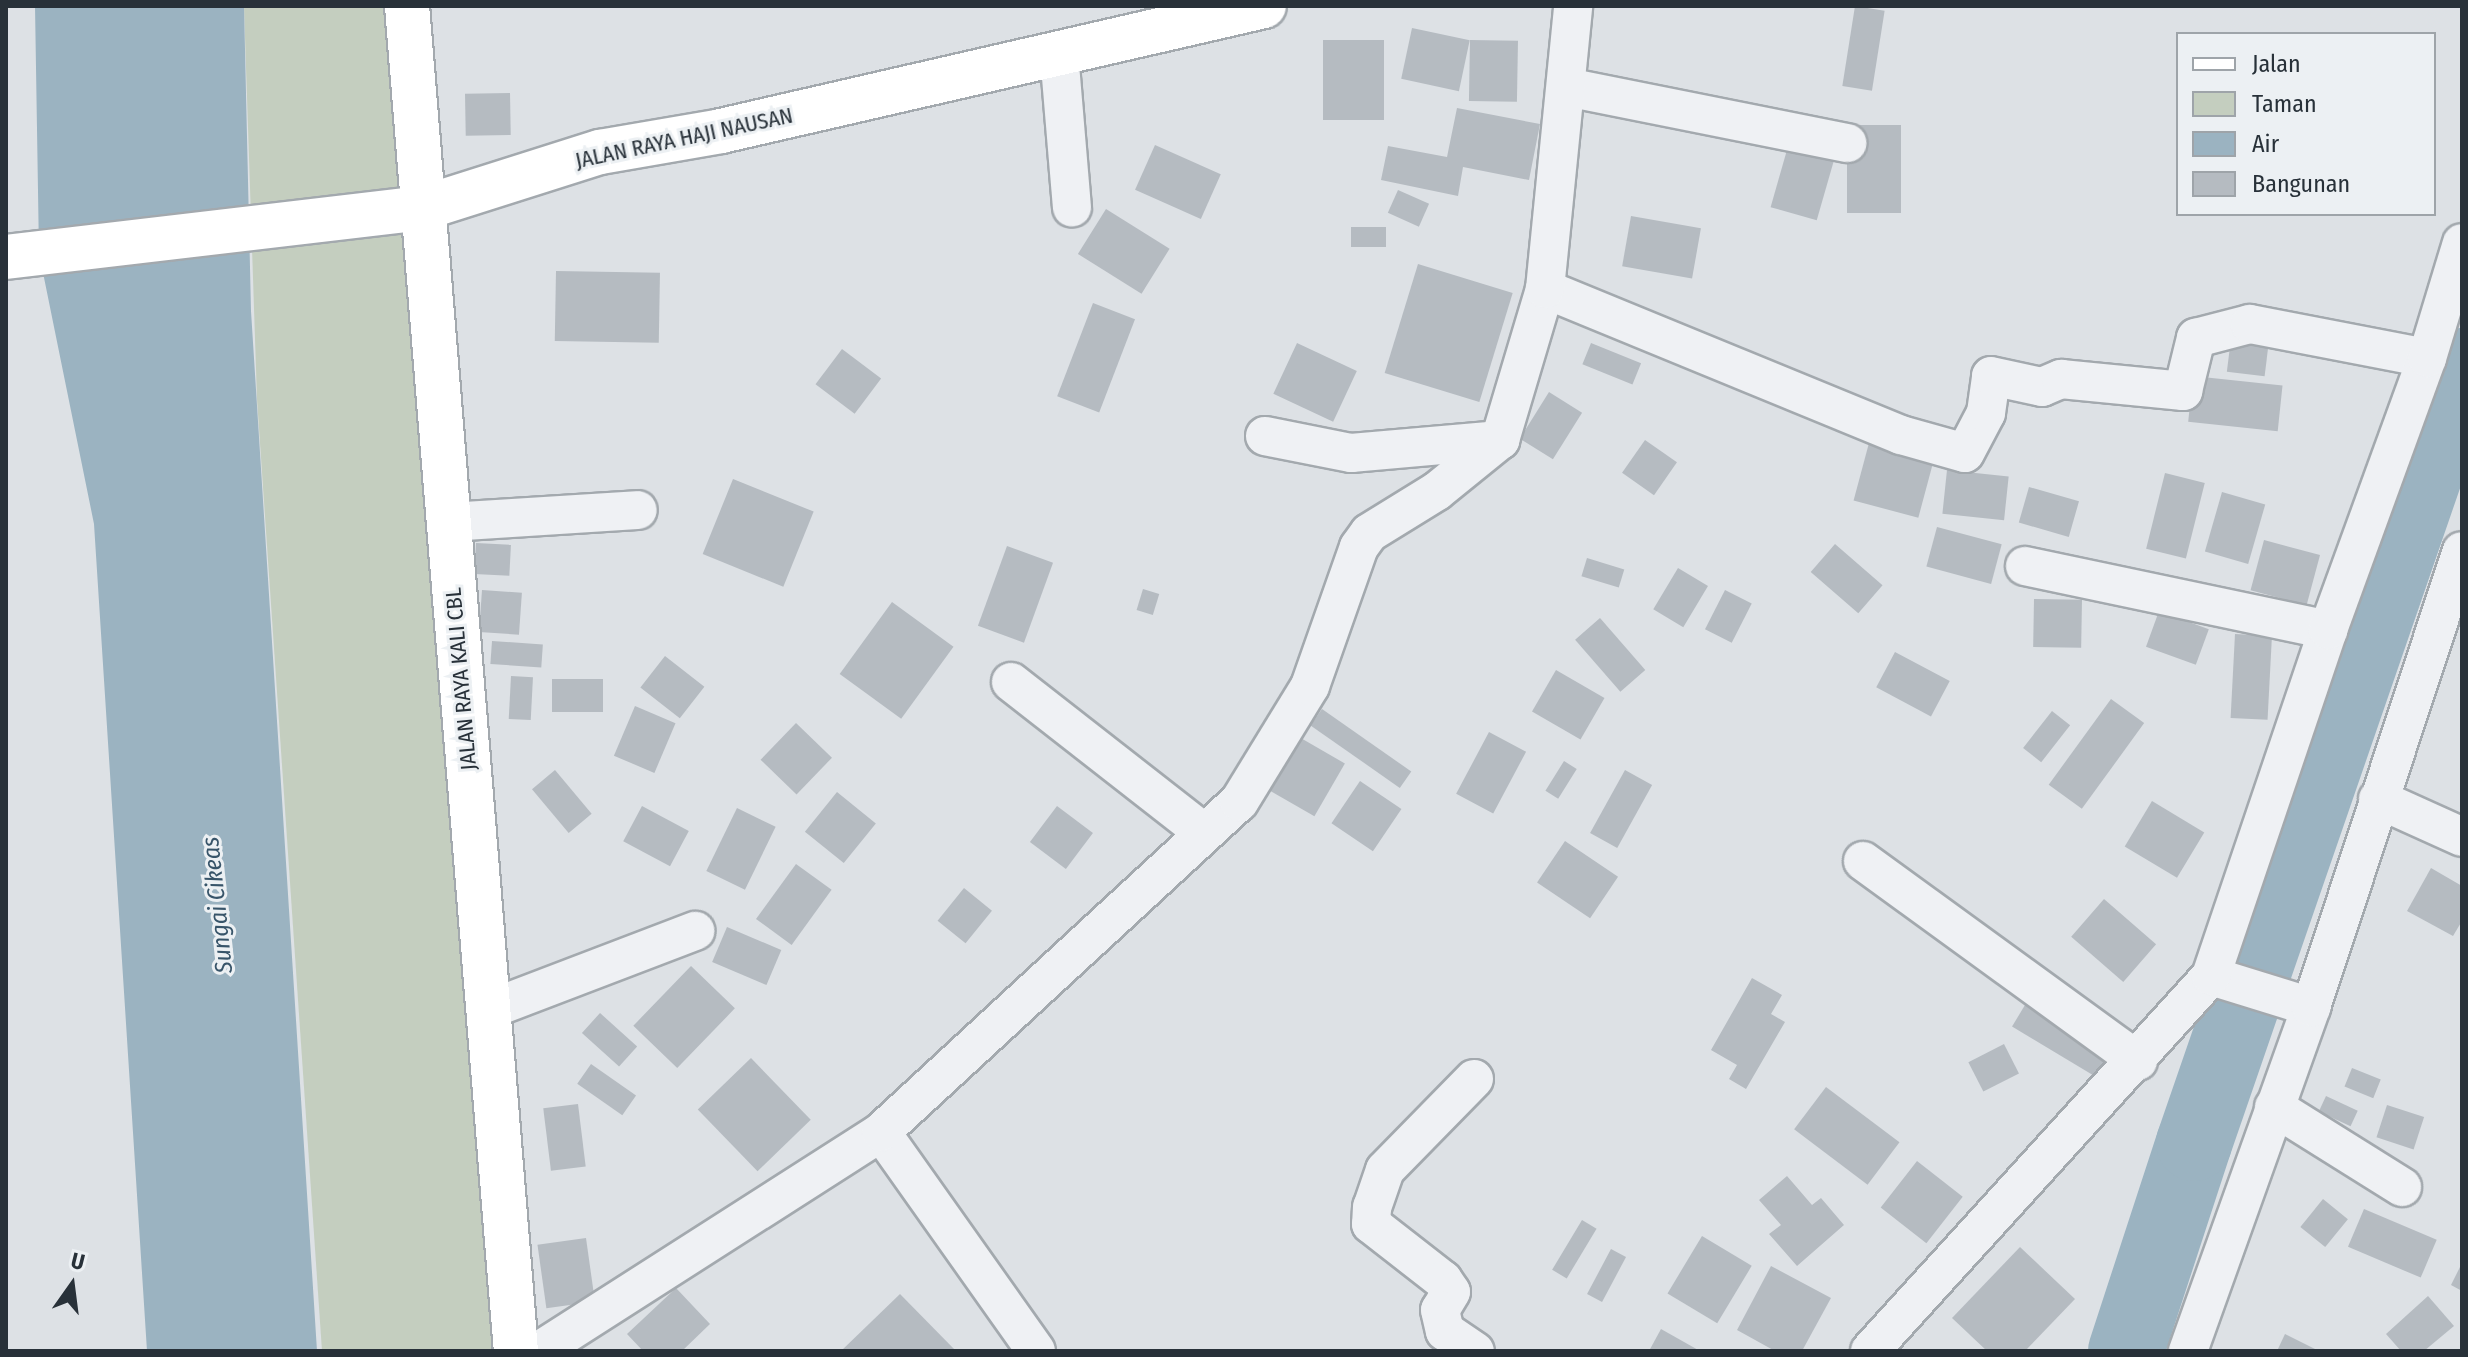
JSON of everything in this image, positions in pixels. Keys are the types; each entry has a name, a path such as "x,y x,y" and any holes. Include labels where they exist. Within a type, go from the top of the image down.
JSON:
{"main road":[{"name":"JALAN RAYA KALI CBL","path":"407,6 516,1351"},
{"name":"JALAN RAYA HAJI NAUSAN","path":"22,255 423,208 600,152 721,131 1264,6"}],"street":[{"path":"539,1351 881,1132 1239,802 1310,686 1359,547 1369,533 1437,491 1500,440 1545,289 1573,6"},
{"path":"1059,53 1072,207"},
{"path":"1567,87 1847,143"},
{"path":"1870,1351 2138,1061 2223,980 2328,630 2427,358 2462,243"},
{"path":"1545,289 1901,435 1965,453 1979,432 1986,413 1991,376 2042,387 2061,379 2183,391 2196,338 2250,324 2427,358"},
{"path":"1265,436 1351,453 1500,440"},
{"path":"448,522 638,510"},
{"path":"2188,1351 2274,1107 2296,1003 2378,799 2461,555"},
{"path":"2025,566 2328,630"},
{"path":"1011,682 1204,833"},
{"path":"2378,799 2462,837"},
{"path":"1863,861 2138,1061"},
{"path":"488,1010 695,931"},
{"path":"2223,980 2296,1003"},
{"path":"1474,1079 1385,1170 1372,1207 1371,1224 1443,1280 1451,1292 1440,1310 1445,1331 1475,1351"},
{"path":"2274,1107 2402,1187"},
{"path":"881,1132 1036,1351"}],"green space":[{"path":"244,6 404,6 516,1351 322,1351 257,399"}],"water":[{"name":"Sungai Cikeas","path":"35,6 244,6 251,311 317,1351 147,1351 94,524 39,253"}],"building":[{"path":"1855,6 1885,11 1872,91 1842,86"},
{"path":"1412,28 1470,40 1459,91 1401,79"},
{"path":"1323,40 1384,40 1384,120 1323,120"},
{"path":"1470,40 1518,41 1517,102 1469,101"},
{"path":"510,93 511,135 466,136 465,94"},
{"path":"1457,108 1540,124 1529,180 1463,167 1458,196 1381,180 1388,146 1447,157"},
{"path":"1847,125 1901,125 1901,213 1847,213"},
{"path":"1791,136 1837,149 1817,220 1771,207"},
{"path":"1155,145 1221,174 1201,219 1135,190"},
{"path":"1398,190 1429,204 1419,227 1388,213"},
{"path":"1106,209 1170,249 1142,294 1078,254"},
{"path":"1631,216 1701,228 1692,279 1622,266"},
{"path":"1351,227 1386,227 1386,247 1351,247"},
{"path":"1418,264 1513,293 1479,402 1385,373"},
{"path":"556,271 660,273 659,343 555,341"},
{"path":"1093,303 1135,319 1099,412 1057,396"},
{"path":"2232,330 2270,335 2265,376 2227,372"},
{"path":"1297,343 1357,371 1333,422 1273,394"},
{"path":"1591,343 1641,363 1632,385 1582,364"},
{"path":"842,349 881,378 855,414 816,384"},
{"path":"2193,376 2283,385 2278,431 2188,422"},
{"path":"1549,392 1582,413 1553,459 1520,439"},
{"path":"1873,428 1938,445 1918,518 1854,500"},
{"path":"1645,440 1677,462 1654,495 1622,473"},
{"path":"1947,470 2009,476 2004,520 1942,514"},
{"path":"2165,473 2205,483 2186,559 2146,549"},
{"path":"733,479 814,512 783,587 703,554"},
{"path":"2029,487 2079,501 2069,537 2019,523"},
{"path":"2222,492 2265,504 2248,564 2205,552"},
{"path":"1937,527 2002,544 1991,584 1926,567"},
{"path":"2264,540 2320,555 2307,605 2251,590"},
{"path":"476,543 511,545 509,576 474,574"},
{"path":"1835,544 1883,585 1858,613 1811,572"},
{"path":"1007,546 1053,563 1024,643 978,626"},
{"path":"1587,558 1624,569 1619,588 1581,576"},
{"path":"1678,568 1708,586 1683,627 1653,609"},
{"path":"1143,589 1159,594 1153,615 1137,610"},
{"path":"482,590 522,593 519,635 479,632"},
{"path":"1725,590 1752,604 1732,643 1705,629"},
{"path":"2034,599 2082,600 2081,648 2033,647"},
{"path":"892,602 953,647 901,719 840,674"},
{"path":"2159,611 2209,629 2196,665 2146,647"},
{"path":"1600,618 1645,670 1620,692 1575,640"},
{"path":"2235,634 2272,636 2268,720 2231,718"},
{"path":"492,641 543,645 541,668 490,664"},
{"path":"1895,652 1950,681 1931,716 1876,687"},
{"path":"665,656 704,687 680,718 640,688"},
{"path":"1556,670 1604,698 1580,740 1532,712"},
{"path":"511,676 533,677 531,720 509,719"},
{"path":"552,679 603,679 603,712 552,712"},
{"path":"2111,699 2144,723 2082,809 2049,785"},
{"path":"635,706 676,723 654,773 614,756"},
{"path":"1322,709 1411,772 1400,788 1311,725"},
{"path":"2052,711 2070,725 2041,762 2023,748"},
{"path":"796,723 832,758 797,794 761,760"},
{"path":"1489,732 1526,752 1493,814 1456,794"},
{"path":"1299,737 1345,763 1314,816 1268,790"},
{"path":"1564,761 1577,769 1558,799 1545,791"},
{"path":"555,770 592,814 569,833 532,789"},
{"path":"1625,770 1652,785 1617,848 1590,833"},
{"path":"1360,781 1401,809 1373,851 1331,823"},
{"path":"837,792 876,823 844,863 805,832"},
{"path":"2152,801 2204,832 2177,878 2125,846"},
{"path":"642,806 689,831 670,866 623,841"},
{"path":"1057,806 1093,833 1066,869 1030,842"},
{"path":"737,808 776,827 745,890 706,871"},
{"path":"1565,841 1618,877 1590,918 1537,882"},
{"path":"796,864 832,890 792,945 756,919"},
{"path":"2431,868 2462,886 2462,921 2453,936 2407,911"},
{"path":"964,888 992,911 966,943 938,921"},
{"path":"2104,899 2156,944 2123,982 2071,937"},
{"path":"727,927 781,950 766,985 712,962"},
{"path":"691,966 735,1008 677,1068 633,1026"},
{"path":"1752,978 1782,995 1771,1014 1785,1022 1746,1089 1729,1079 1737,1065 1711,1050"},
{"path":"2028,1000 2114,1052 2098,1078 2012,1027"},
{"path":"600,1013 637,1046 619,1067 582,1033"},
{"path":"2004,1044 2019,1073 1983,1092 1968,1062"},
{"path":"751,1058 811,1120 758,1171 698,1109"},
{"path":"591,1064 636,1096 622,1115 577,1084"},
{"path":"2352,1068 2381,1080 2373,1098 2345,1087"},
{"path":"1826,1087 1899,1142 1868,1185 1794,1129"},
{"path":"2326,1096 2358,1111 2351,1126 2319,1111"},
{"path":"578,1104 586,1167 551,1171 543,1108"},
{"path":"2387,1105 2424,1117 2414,1149 2376,1137"},
{"path":"1917,1161 1963,1197 1926,1243 1881,1207"},
{"path":"1787,1176 1812,1205 1821,1198 1844,1225 1797,1266 1769,1234 1781,1225 1759,1200"},
{"path":"2323,1199 2348,1219 2325,1247 2300,1227"},
{"path":"2364,1209 2437,1240 2421,1278 2348,1247"},
{"path":"1582,1220 1597,1229 1567,1278 1552,1270"},
{"path":"1702,1236 1752,1266 1717,1323 1667,1293"},
{"path":"586,1238 595,1301 546,1308 537,1245"},
{"path":"2020,1247 2075,1299 2025,1351 1987,1351 1952,1318"},
{"path":"1611,1249 1626,1257 1602,1302 1587,1294"},
{"path":"2462,1263 2462,1291 2451,1285"},
{"path":"1771,1266 1831,1298 1802,1351 1775,1351 1737,1330"},
{"path":"676,1288 710,1324 682,1351 643,1351 627,1334"},
{"path":"900,1294 956,1351 841,1351"},
{"path":"2428,1296 2454,1326 2424,1351 2401,1351 2386,1334"},
{"path":"1661,1329 1700,1351 1649,1351"},
{"path":"2285,1334 2319,1351 2277,1351"}],"waterway":[{"path":"2126,1351 2194,1143 2462,366"}]}
